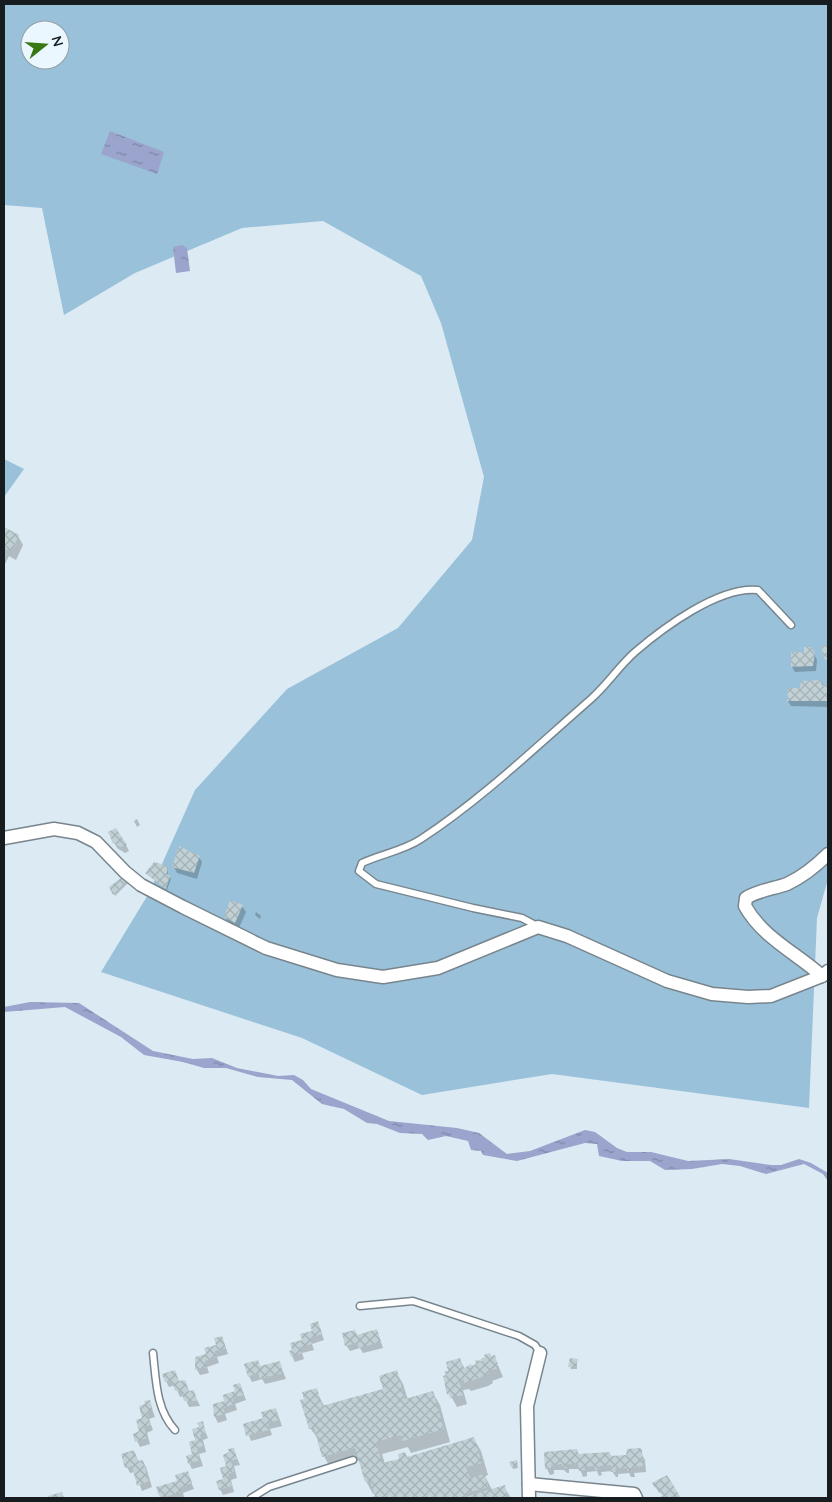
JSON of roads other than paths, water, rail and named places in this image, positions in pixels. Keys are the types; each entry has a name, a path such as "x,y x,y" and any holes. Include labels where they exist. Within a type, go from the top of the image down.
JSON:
{"street":[{"path":"4,838 54,829 78,833 96,842 125,872 141,885 266,948 337,970 383,977 438,968 538,927 567,936 667,981 712,994 748,997 771,996 825,973"},
{"path":"825,973 763,931 744,906 746,898 756,892 786,884 821,861 828,854"},
{"path":"529,1498 526,1406 540,1354"},
{"path":"529,1484 634,1494 636,1498"}],"lane":[{"path":"538,927 522,918 376,884 359,872 362,863 393,853 420,840 483,792 586,703 635,652 682,618 716,598 746,589 758,590 791,625"},
{"path":"360,1306 413,1301 519,1336 535,1345 540,1354"},
{"path":"153,1353 157,1392 166,1420 175,1430"},
{"path":"251,1498 269,1487 352,1460"}],"water":[{"path":"110,131 164,152 157,174 101,154"},
{"path":"182,245 187,248 190,271 176,273 173,247"},
{"path":"30,1002 79,1003 153,1051 193,1059 212,1058 237,1068 278,1076 294,1075 303,1080 311,1089 389,1121 457,1128 479,1133 507,1154 530,1151 585,1130 595,1132 617,1148 627,1152 651,1152 688,1161 729,1159 781,1165 799,1159 811,1163 828,1173 828,1181 823,1174 804,1164 766,1174 740,1166 722,1164 692,1169 665,1170 650,1161 622,1161 599,1156 597,1144 585,1143 517,1161 483,1155 481,1151 471,1150 468,1141 446,1136 428,1140 422,1134 400,1133 377,1124 367,1123 344,1109 322,1104 292,1080 258,1077 226,1068 204,1068 144,1055 121,1037 65,1007 4,1012 4,1007"}]}
